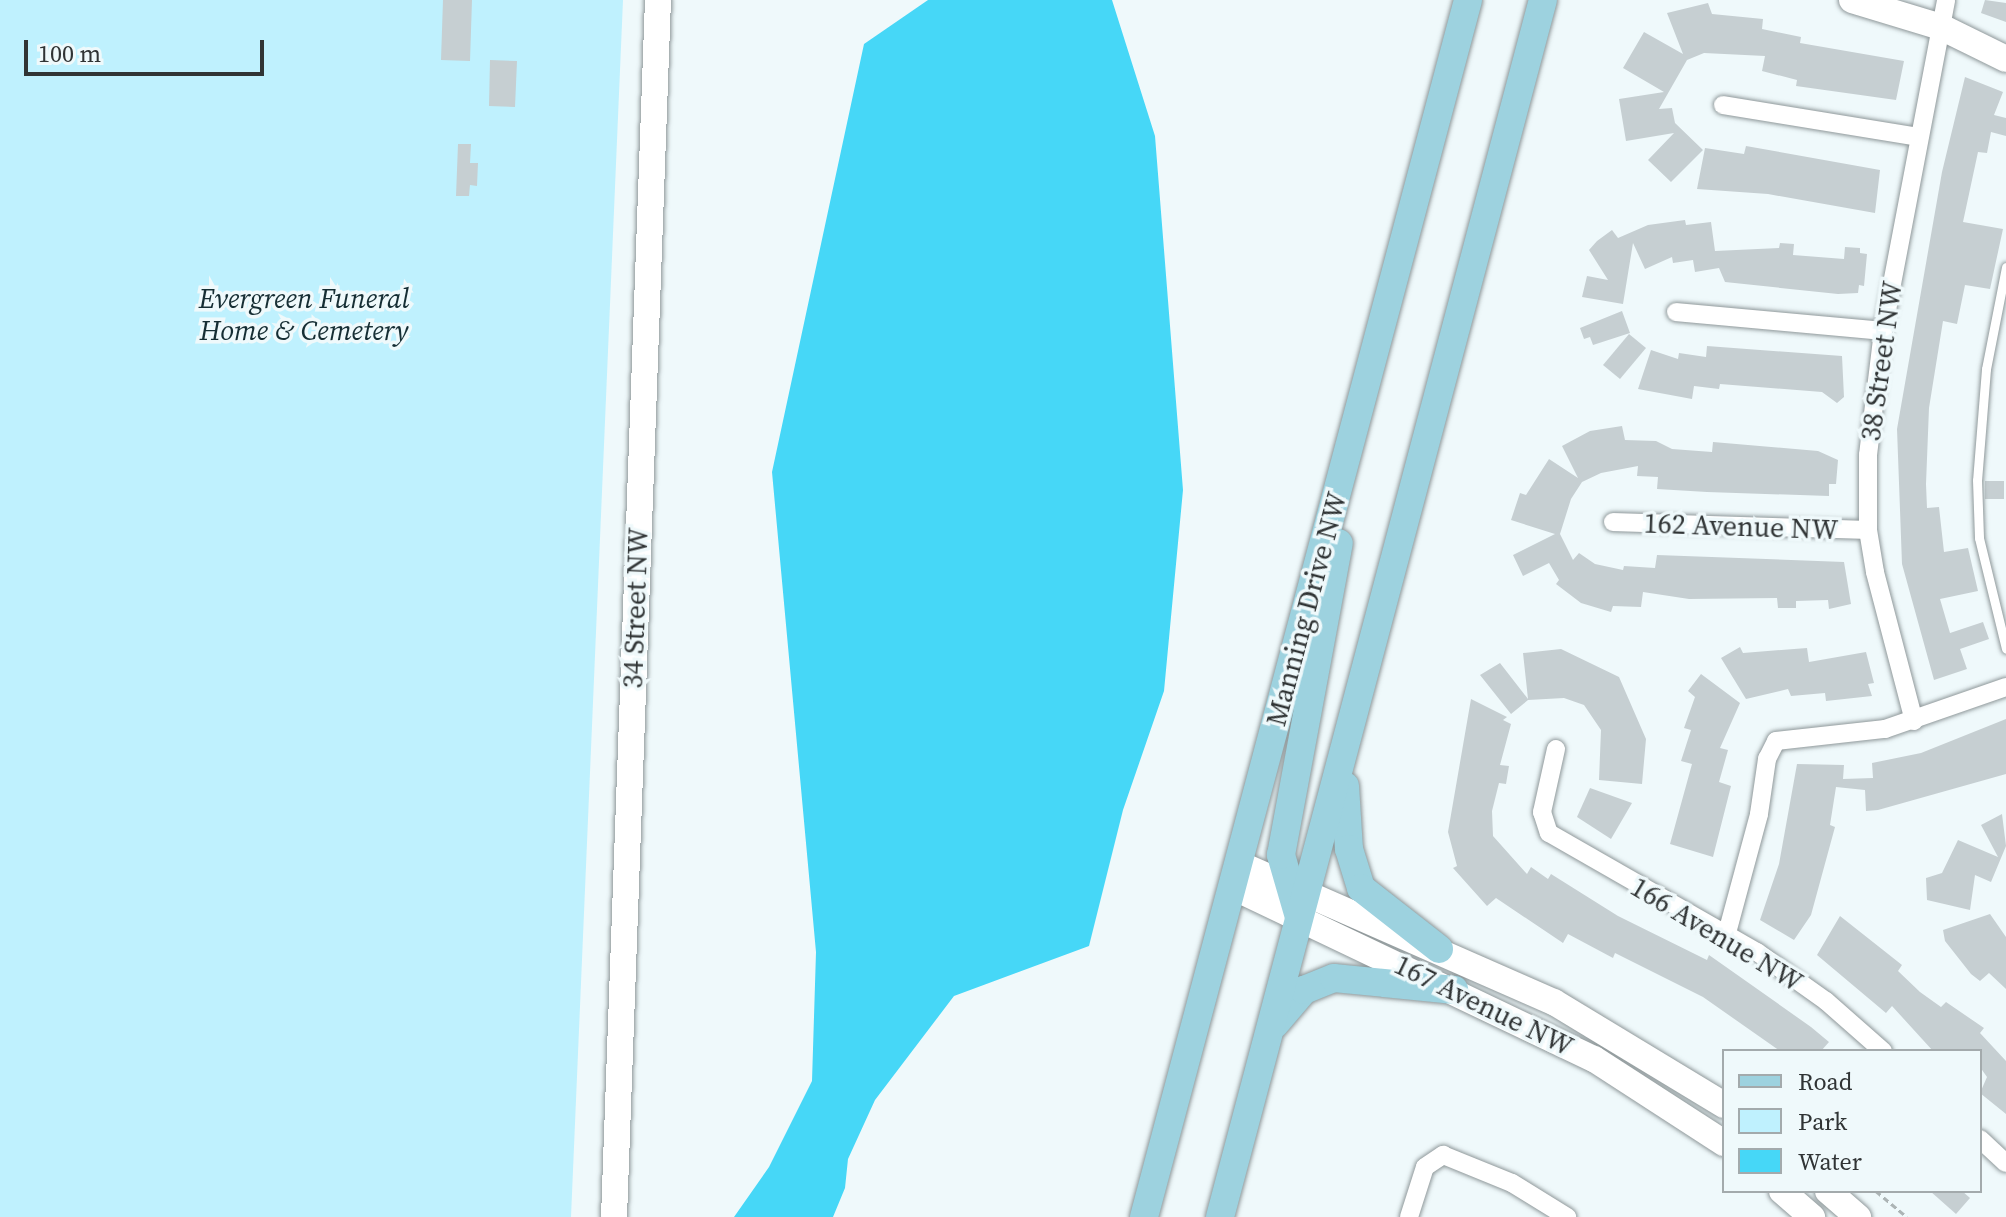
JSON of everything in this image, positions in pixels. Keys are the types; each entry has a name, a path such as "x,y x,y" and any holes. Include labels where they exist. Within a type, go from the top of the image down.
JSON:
{"main road":[{"name":"Manning Drive NW","path":"1144,1217 1468,0"},
{"path":"1220,1217 1270,1031 1296,896 1351,725 1543,0"},
{"path":"1296,896 1283,836 1338,558 1349,446"},
{"path":"1351,725 1343,803 1349,849 1361,888 1439,949"},
{"path":"1270,1031 1304,990 1334,978 1454,990"}],"street":[{"name":"34 Street NW","path":"614,1217 658,0"},
{"path":"1852,0 1941,27 2006,59"},
{"name":"38 Street NW","path":"1914,721 1868,530 1870,423 1883,331 1946,0"},
{"path":"1723,105 1918,137"},
{"path":"1676,312 1883,331"},
{"name":"162 Avenue NW","path":"1613,522 1868,530"},
{"path":"1727,933 1759,814 1767,759 1776,741 1794,735 1864,733 1914,721 2006,687"},
{"name":"166 Avenue NW","path":"1556,749 1543,801 1544,827 1615,874 1727,933 1826,1001 1881,1049"},
{"name":"167 Avenue NW","path":"1236,875 1439,949 1610,1032 1722,1104"},
{"name":"167 Avenue NW","path":"1236,875 1296,896 1454,990 1594,1059 1722,1142"},
{"path":"1982,1141 2006,1163"},
{"path":"1409,1217 1419,1182 1433,1157 1456,1157 1475,1165 1567,1217"},
{"path":"1830,1193 1858,1217"}],"lane":[{"path":"2006,267 1986,369 1977,480 1979,538 2006,649"}],"path":[{"path":"1878,1193 1907,1217"}],"green space":[{"name":"Evergreen Funeral Home & Cemetery","path":"0,0 623,0 571,1217 0,1217"}],"water":[{"path":"928,0 1112,0 1155,136 1183,490 1164,691 1123,810 1089,946 954,996 875,1100 848,1159 845,1188 833,1217 734,1217 769,1167 812,1081 816,952 772,472 864,44"}],"building":[{"path":"443,0 472,0 470,61 441,60"},
{"path":"1985,0 2006,3 2006,22 1981,13"},
{"path":"1708,3 1712,14 1763,19 1762,29 1801,37 1800,43 1904,61 1896,100 1796,86 1797,80 1762,71 1765,56 1704,53 1687,60 1659,109 1672,108 1675,123 1703,150 1671,182 1648,160 1674,133 1626,141 1619,99 1664,92 1623,68 1644,32 1683,54 1667,13"},
{"path":"490,60 517,61 515,107 489,106"},
{"path":"1965,77 2003,92 1994,115 2006,118 2006,136 1991,132 1987,153 1978,152 1963,222 2003,229 1990,289 1965,285 1957,324 1943,321 1929,408 1927,508 1939,507 1944,552 1968,548 1978,591 1940,599 1950,633 1983,622 1989,639 1960,649 1967,669 1934,680 1902,564 1897,429 1942,172"},
{"path":"458,144 471,144 470,163 478,163 477,186 470,185 469,196 456,196"},
{"path":"1746,146 1880,170 1875,213 1768,194 1697,189 1705,148 1744,154"},
{"path":"1685,220 1686,225 1711,222 1715,251 1779,248 1780,243 1794,244 1793,255 1844,259 1845,247 1860,248 1860,253 1867,254 1864,286 1859,285 1858,293 1838,294 1725,282 1719,268 1695,272 1693,260 1673,263 1672,257 1645,269 1633,243 1623,304 1582,297 1587,276 1608,280 1589,250 1597,241 1612,230 1618,238 1648,225"},
{"path":"1622,311 1630,333 1593,345 1590,337 1584,339 1580,328"},
{"path":"1629,334 1646,348 1620,379 1603,365"},
{"path":"1707,346 1842,356 1844,397 1837,403 1822,392 1720,384 1719,389 1694,386 1692,399 1638,389 1651,350 1678,359 1679,353 1706,357"},
{"path":"1622,426 1625,440 1656,441 1672,449 1712,452 1713,442 1818,451 1838,460 1836,484 1829,484 1829,496 1707,492 1657,489 1658,477 1637,476 1638,466 1601,473 1582,482 1571,499 1560,534 1573,560 1579,553 1595,564 1623,570 1624,566 1655,568 1657,555 1844,562 1851,604 1829,609 1828,600 1796,601 1796,608 1778,608 1777,598 1689,599 1643,592 1641,607 1613,606 1611,612 1581,603 1556,584 1559,580 1549,563 1523,576 1513,555 1555,534 1511,520 1520,493 1526,495 1549,459 1578,478 1562,446 1590,431"},
{"path":"1985,481 2004,481 2004,499 1985,499"},
{"path":"1740,647 1743,653 1807,648 1809,662 1866,652 1874,683 1868,684 1872,696 1826,701 1825,693 1791,696 1788,689 1746,699 1721,658"},
{"path":"1561,649 1619,677 1646,739 1642,784 1599,780 1601,730 1584,705 1564,698 1528,700 1511,714 1480,675 1500,663 1528,699 1523,653"},
{"path":"1701,674 1740,703 1720,748 1728,750 1719,782 1731,786 1713,857 1670,844 1692,764 1681,761 1691,730 1684,728 1695,697 1688,691"},
{"path":"1471,699 1507,717 1503,720 1511,724 1500,765 1509,766 1506,784 1499,783 1492,811 1493,836 1527,874 1531,867 1548,879 1551,874 1618,916 1707,960 1709,955 1829,1042 1823,1049 1777,1049 1703,997 1615,953 1613,958 1568,934 1563,943 1496,898 1487,906 1453,868 1457,866 1448,832"},
{"path":"2006,719 2006,774 1866,811 1865,790 1836,787 1830,825 1835,827 1811,915 1794,940 1760,920 1779,864 1797,764 1844,765 1843,779 1873,778 1872,763 1921,753"},
{"path":"1590,788 1632,803 1611,839 1577,817"},
{"path":"2002,814 2006,846 1991,882 1975,875 1970,910 1927,900 1926,878 1942,873 1958,840 1998,857 1981,825"},
{"path":"1990,914 2006,937 2006,989 1989,973 1980,981 1971,974 1945,941 1943,930"},
{"path":"1840,916 1902,965 1898,971 1920,992 1941,1007 1946,1002 1984,1028 1980,1033 2006,1061 2006,1114 1982,1095 1987,1077 1982,1070 1982,1049 1931,1049 1892,1006 1886,1013 1817,955"},
{"path":"1932,1193 1964,1193 1970,1198 1956,1214"}]}
